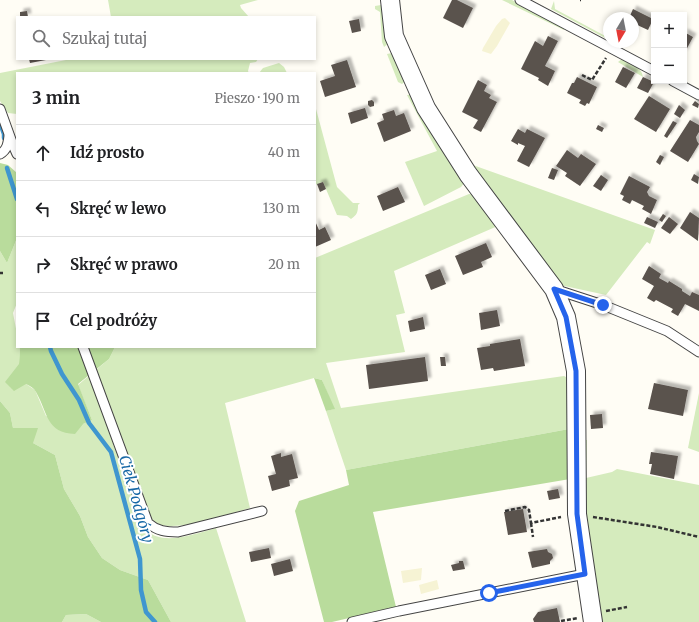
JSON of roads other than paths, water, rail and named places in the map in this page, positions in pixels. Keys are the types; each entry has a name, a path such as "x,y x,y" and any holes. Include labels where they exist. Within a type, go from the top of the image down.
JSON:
{"street":[{"path":"390,0 394,36 426,108 468,174 554,289 566,317 576,371 571,515 585,574 587,620"}],"lane":[{"path":"520,0 651,69"},
{"path":"679,84 699,95"},
{"path":"0,109 16,152"},
{"path":"0,154 5,150 9,142 9,136"},
{"path":"554,289 603,305 667,331 699,352"},
{"path":"83,348 148,523 154,528 164,532 178,532 262,511"},
{"path":"352,622 399,611 585,574"}],"waterway":[{"name":"Ciek Podgóry","path":"0,123 4,138"},
{"name":"Ciek Podgóry","path":"7,168 16,196"},
{"name":"Ciek Podgóry","path":"50,348 62,374 79,400 89,423 111,452 140,559 141,590 146,612 155,622"}]}
